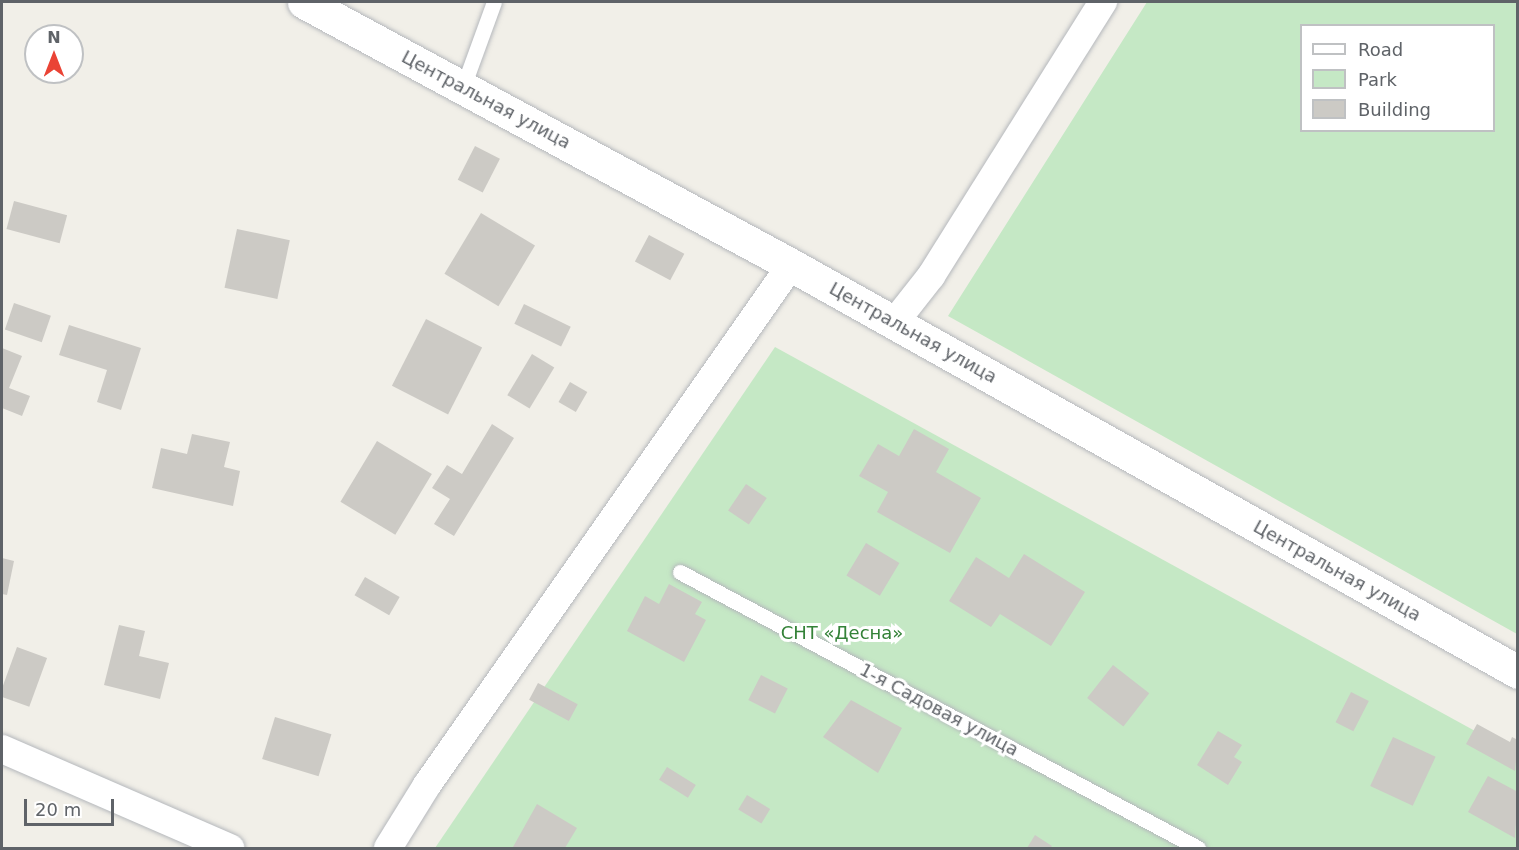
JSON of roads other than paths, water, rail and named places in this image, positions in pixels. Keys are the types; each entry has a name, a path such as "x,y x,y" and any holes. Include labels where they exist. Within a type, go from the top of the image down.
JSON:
{"street":[{"name":"Центральная улица","path":"304,2 791,265 1518,672"},
{"path":"894,323 931,276 1103,2"},
{"path":"388,849 427,785 791,265"},
{"path":"2,749 230,849"}],"lane":[{"path":"463,87 494,2"},
{"name":"1-я Садовая улица","path":"680,572 1198,849"}],"park label":[{"name":"СНТ «Десна»","path":"842,633"}]}
